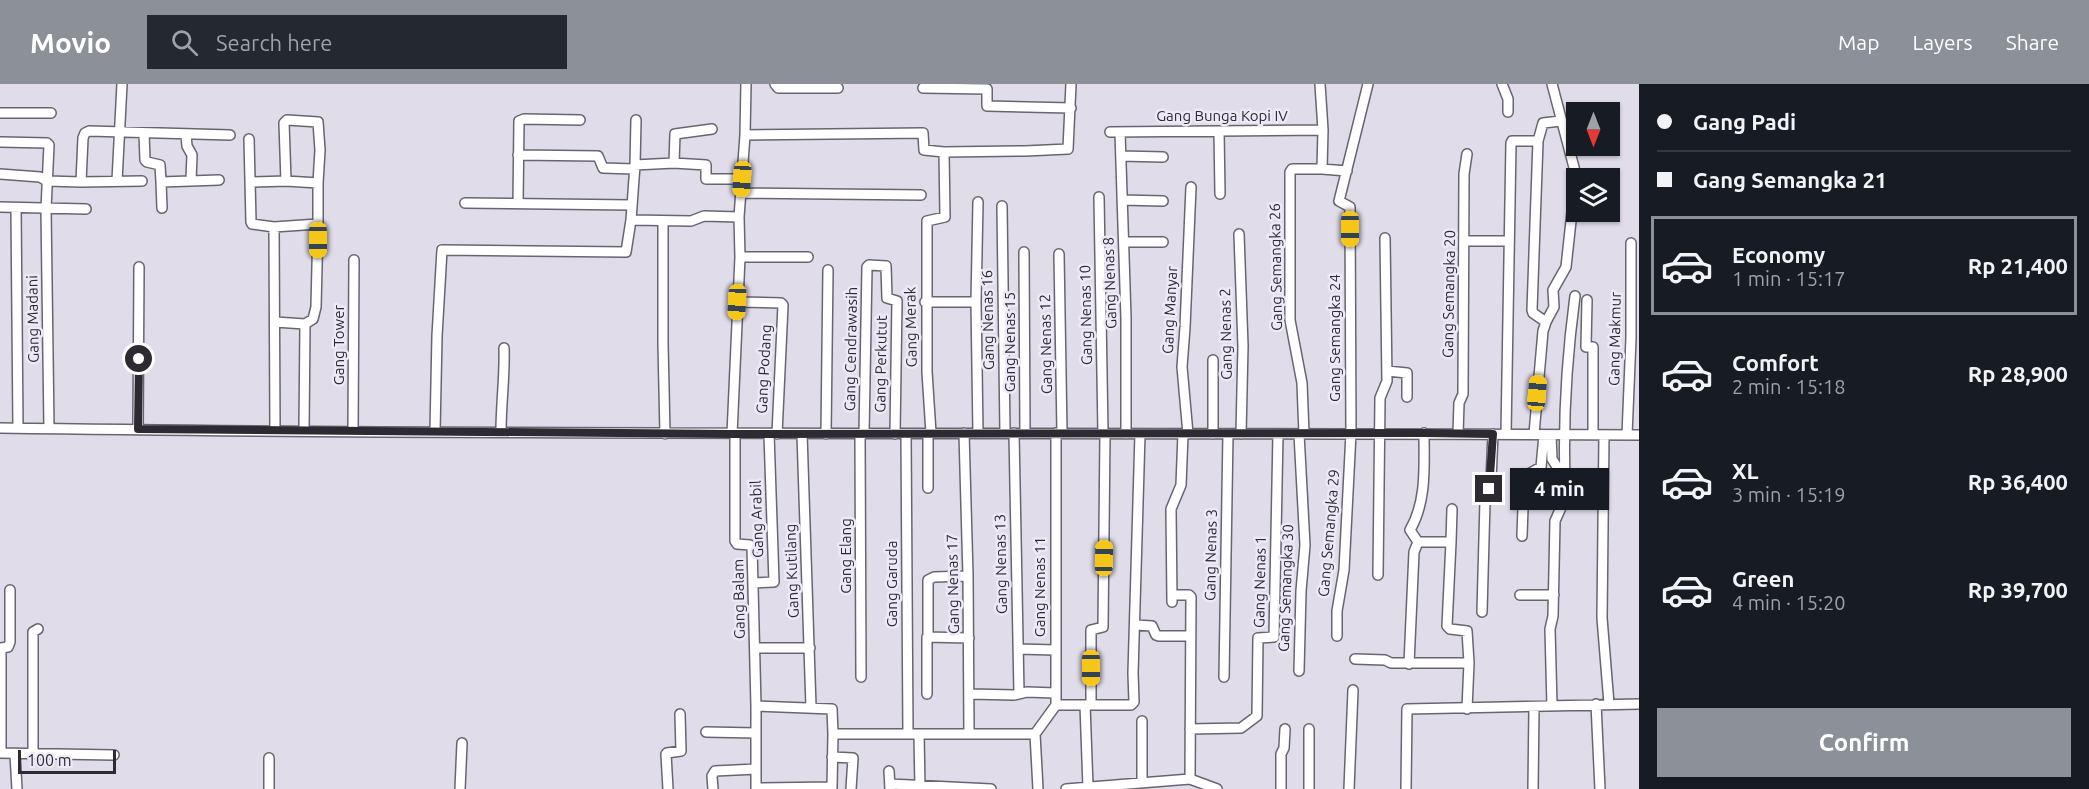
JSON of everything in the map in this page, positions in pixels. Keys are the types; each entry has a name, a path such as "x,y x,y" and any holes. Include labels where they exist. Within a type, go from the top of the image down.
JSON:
{"street":[{"path":"117,181 122,84"},
{"path":"733,434 740,257 739,217 746,84"},
{"path":"775,84 778,88 794,86 838,88"},
{"path":"745,135 923,134 924,150 944,152 1067,149 1070,147 1071,84"},
{"path":"1320,84 1323,130 1322,169 1347,171 1368,84"},
{"path":"1502,84 1508,99 1508,112"},
{"path":"1522,536 1524,479 1525,476 1541,467 1543,331 1545,322 1554,307 1553,290 1566,267 1576,175 1552,84"},
{"path":"923,88 987,86 987,106 1071,108"},
{"path":"0,113 51,112"},
{"path":"275,322 305,324 313,319 320,150 316,120 289,120 284,123 285,181"},
{"path":"518,203 520,120 580,120"},
{"path":"435,431 442,250 625,252 628,249 632,220 636,120"},
{"path":"1545,322 1532,311 1538,141 1543,123 1561,121"},
{"path":"674,164 675,134 712,129"},
{"path":"1219,130 1220,194"},
{"name":"Gang Bunga Kopi IV","path":"1118,132 1323,130"},
{"path":"81,182 85,133 121,131 230,135"},
{"name":"Gang Nenas 8","path":"1118,132 1124,242 1126,434"},
{"path":"144,133 145,160 160,165 162,208"},
{"path":"186,135 187,146 192,155 191,180"},
{"path":"249,139 251,223 274,227 318,225"},
{"path":"1506,435 1511,142 1538,141"},
{"name":"Gang Madani","path":"1,142 49,144 46,209 49,428"},
{"name":"Gang Merak","path":"928,488 927,221 945,217 944,152"},
{"name":"Gang Semangka 20","path":"1458,434 1459,404 1463,394 1464,174 1467,154"},
{"path":"518,155 598,156 603,168 674,164 706,165 706,179 742,179"},
{"path":"1121,156 1163,157"},
{"name":"Gang Semangka 26","path":"1302,434 1302,383 1290,320 1290,171 1292,169 1322,169"},
{"name":"Gang Semangka 24","path":"1347,171 1339,202 1349,206 1351,433"},
{"path":"0,174 40,177 47,182 142,181"},
{"path":"161,182 219,180"},
{"path":"250,182 318,183"},
{"name":"Gang Manyar","path":"1190,636 1191,597 1189,595 1172,598 1171,509 1181,485 1186,434 1182,359 1191,187"},
{"path":"741,193 921,195"},
{"name":"Gang Nenas 10","path":"1088,705 1091,630 1103,627 1104,434 1099,197"},
{"path":"1122,200 1163,201"},
{"path":"978,202 976,302 978,433"},
{"path":"465,203 631,206"},
{"name":"Gang Nenas 16","path":"1002,206 1009,433"},
{"path":"0,207 86,209"},
{"path":"16,208 18,428"},
{"path":"632,220 694,220 704,216 739,217"},
{"path":"663,221 665,434"},
{"path":"274,227 275,430"},
{"name":"Gang Nenas 2","path":"1239,234 1243,346 1241,434"},
{"path":"1378,575 1380,398 1387,381 1385,238"},
{"path":"1465,241 1509,241"},
{"path":"1124,242 1163,242"},
{"name":"Gang Makmur","path":"1627,435 1631,338 1631,243"},
{"name":"Gang Nenas 15","path":"1024,252 1025,433"},
{"name":"Gang Nenas 12","path":"1059,254 1059,433"},
{"path":"740,257 808,257"},
{"name":"Gang Tower","path":"353,431 354,260"},
{"name":"Gang Perkutut","path":"868,266 886,266 887,298 897,301 895,434"},
{"name":"Gang Cendrawasih","path":"862,434 868,266"},
{"path":"138,429 139,267"},
{"path":"826,434 828,270"},
{"path":"1552,706 1550,629 1553,616 1556,518 1563,503 1569,341 1575,296"},
{"path":"1587,300 1586,347 1593,347 1593,435"},
{"name":"Gang Podang","path":"737,302 781,303 783,305 773,434"},
{"path":"926,302 976,302"},
{"path":"304,430 305,324"},
{"path":"501,431 504,348"},
{"path":"1213,360 1213,434"},
{"path":"1387,371 1407,373 1407,397"},
{"path":"0,428 665,434 1639,435"},
{"name":"Gang Nenas 17","path":"964,433 969,734"},
{"name":"Gang Nenas 13","path":"1009,433 1019,693"},
{"name":"Gang Nenas 11","path":"1056,705 1059,433"},
{"name":"Gang Semangka 29","path":"1337,636 1337,611 1344,570 1351,433"},
{"path":"1409,664 1414,535 1424,474 1424,433"},
{"name":"Gang Balam","path":"733,434 735,541 737,544 752,546 756,789"},
{"name":"Gang Arabil","path":"753,583 774,582 773,434"},
{"name":"Gang Kutilang","path":"802,434 811,707"},
{"name":"Gang Elang","path":"861,677 862,434"},
{"name":"Gang Garuda","path":"906,434 908,734"},
{"path":"1038,789 1035,734 1056,705 1131,705 1134,702 1140,434"},
{"name":"Gang Nenas 3","path":"1224,677 1228,434"},
{"name":"Gang Nenas 1","path":"1190,729 1241,728 1257,716 1258,638 1274,637 1278,434"},
{"name":"Gang Semangka 30","path":"1299,670 1305,545 1302,434"},
{"path":"1482,612 1485,501 1491,480 1489,434"},
{"path":"1543,435 1552,459 1565,479"},
{"path":"1604,435 1602,618 1609,704"},
{"path":"1452,510 1447,626 1450,629 1467,631 1469,663 1467,709"},
{"path":"1414,535 1450,542"},
{"path":"927,694 928,580 934,577 968,576"},
{"path":"10,590 10,642 8,647 1,648 0,753 114,755"},
{"path":"1520,595 1554,595"},
{"path":"1136,625 1152,626 1156,635 1159,636 1190,636 1190,779"},
{"path":"33,754 33,632 38,629"},
{"path":"928,637 969,638"},
{"path":"755,648 810,648"},
{"path":"1019,649 1055,650"},
{"path":"1354,659 1409,664 1469,663"},
{"path":"1349,789 1353,690"},
{"path":"970,694 1055,693"},
{"path":"1596,704 1600,789"},
{"path":"1406,789 1407,709 1639,704"},
{"path":"1088,705 1088,787"},
{"path":"756,706 811,707 833,710 832,787"},
{"path":"1533,789 1534,706"},
{"path":"668,789 666,754 681,751 680,714"},
{"path":"1142,721 1142,781"},
{"path":"1281,789 1281,754 1284,748 1285,729"},
{"path":"1309,729 1309,789"},
{"path":"706,732 756,733"},
{"path":"833,734 1035,734"},
{"path":"920,734 920,787"},
{"path":"459,789 462,743"},
{"path":"15,754 17,789"},
{"path":"756,789 851,787 853,758 832,757"},
{"path":"269,758 269,789"},
{"path":"713,789 712,774 715,771 756,769"},
{"path":"889,771 890,787 991,789"},
{"path":"1066,789 1124,786 1142,781 1163,785 1190,779 1217,789"}],"route":[{"path":"139,359 138,429 651,434 1493,434 1489,489"}]}
